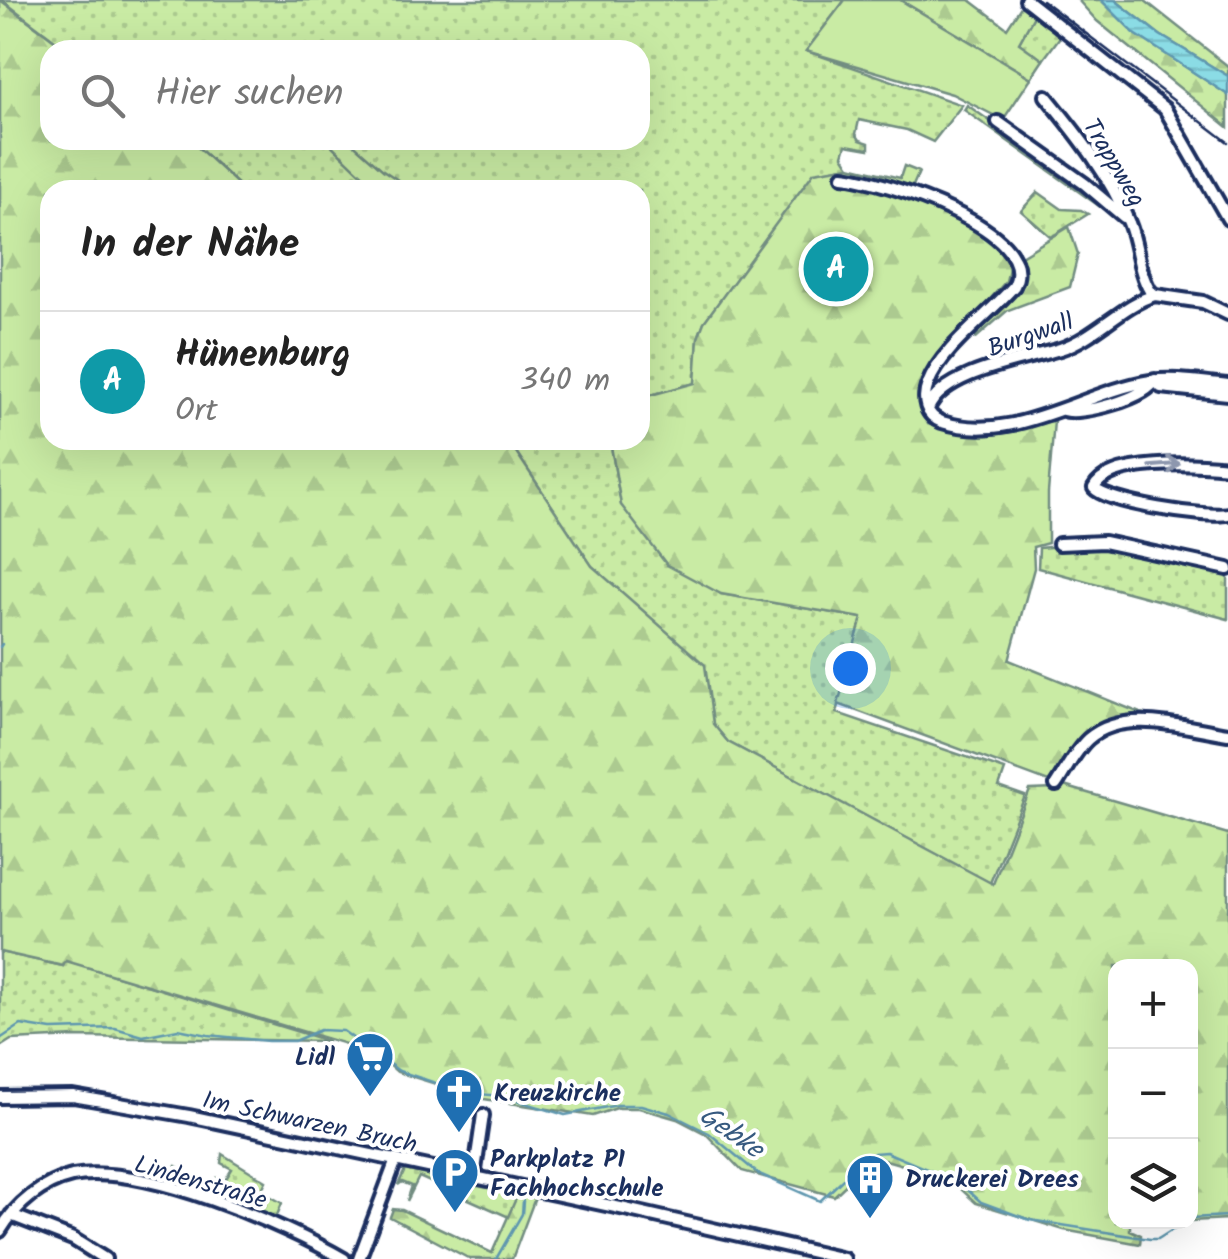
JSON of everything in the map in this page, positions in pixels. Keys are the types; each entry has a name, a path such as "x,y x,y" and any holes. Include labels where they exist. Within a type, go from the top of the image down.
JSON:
{"street":[{"path":"1026,0 1165,109 1228,218"},
{"name":"Trappweg","path":"1046,96 1100,167 1128,221 1146,284 1155,295"},
{"path":"998,122 1085,184 1128,221"},
{"path":"843,176 930,199 998,241 1018,265 1019,276 1014,286 941,363 928,411 944,422 979,426 1029,420 1156,385 1228,385"},
{"path":"1138,304 1146,284"},
{"path":"1155,295 1203,302 1228,314"},
{"name":"Burgwall","path":"930,396 969,376 1074,344 1155,295"},
{"path":"1156,385 1228,394"},
{"path":"1228,467 1181,464 1132,468 1099,481 1096,492 1207,516 1228,514"},
{"path":"1059,544 1104,542 1228,569"},
{"path":"1056,785 1085,742 1113,726 1143,723 1228,734"},
{"name":"Im Schwarzen Bruch","path":"0,1097 73,1096 107,1100 474,1177 813,1256 844,1259"},
{"path":"474,1177 483,1115"},
{"path":"359,1259 396,1160"},
{"name":"Lindenstraße","path":"0,1231 29,1197 54,1182 82,1175 116,1177 242,1210 344,1259"},
{"path":"10,1215 73,1239 105,1259"}],"green space":[{"path":"0,0 54,40 40,40 40,150 201,150 233,180 40,180 40,450 515,450 592,566 705,665 713,724 728,742 993,884 1030,790 1056,789 1057,785 838,704 862,618 721,594 667,565 621,505 612,450 650,450 650,395 695,383 698,338 704,322 814,172 850,166 900,178 904,166 919,172 909,195 964,222 1001,249 1011,260 1006,281 933,364 918,394 928,424 983,431 1054,421 1048,543 1033,547 1034,568 1009,660 1140,713 1228,732 1228,738 1160,727 1124,728 1094,741 1057,784 1228,834 1228,1219 1198,1221 1198,959 1108,959 1108,1229 1130,1229 1141,1235 1140,1244 1064,1230 976,1203 949,1178 875,1157 834,1196 742,1171 706,1134 677,1119 639,1108 617,1108 593,1116 484,1099 397,1072 376,1053 66,961 63,966 0,952"},
{"path":"2,0 845,0 806,51 962,105 933,142 907,130 859,120 856,134 869,143 869,149 846,145 843,155 850,166 814,173 704,322 698,338 695,383 650,395 650,180 233,180 201,150 650,150 650,40 55,40"},
{"path":"845,0 900,0 1031,78 1003,120 952,94 806,51"},
{"path":"900,0 970,0 1007,28 1022,5 1035,14 1019,43 1043,60 1031,78"},
{"path":"1078,0 1101,0 1136,34 1228,95 1228,127 1097,21"},
{"path":"1115,0 1144,0 1228,66 1228,76 1160,35"},
{"path":"1035,14 1062,34 1043,60 1019,43"},
{"path":"967,105 1080,184 1121,217 1120,221 964,110"},
{"path":"336,150 360,150 398,180 368,180"},
{"path":"1038,192 1062,209 1088,214 1051,237 1021,211"},
{"path":"1069,227 1078,254 1070,287 1008,310 976,338 972,332 1013,290 1021,256"},
{"path":"515,450 612,450 621,505 721,594 862,618 837,713 1005,770 999,787 1025,796 990,883 728,742 713,724 704,665 592,566"},
{"path":"1094,543 1228,572 1228,619 1038,568 1039,548"},
{"path":"0,952 63,966 65,960 328,1041 76,1037 11,1040 0,1047"},
{"path":"222,1154 266,1181 261,1191 282,1203 276,1218 167,1181 176,1166 212,1187 217,1178 224,1182 232,1169 221,1163"},
{"path":"405,1170 457,1182 454,1192 462,1196 468,1184 518,1194 509,1217 419,1177 407,1201 412,1186 402,1182 398,1185"},
{"path":"518,1194 535,1198 512,1259 470,1259 390,1217 393,1209 402,1210 492,1253"}],"water":[{"path":"1101,0 1115,0 1160,35 1228,76 1228,95 1135,34"}],"waterway":[{"name":"Gebke","path":"0,1039 21,1025 52,1030 115,1028 143,1036 178,1029 268,1041 294,1041 320,1030 343,1031 399,1071 466,1093 503,1096 565,1115 618,1105 641,1105 669,1113 709,1133 757,1173 820,1201 864,1159 886,1152 936,1173 951,1175 981,1202 1030,1220 1150,1239 1158,1239 1174,1229"},
{"path":"496,1259 522,1214 523,1201"},
{"name":"Gebke","path":"1198,1218 1228,1216"}],"railway":[{"path":"1042,0 1228,142"}],"place":[{"name":"Hünenburg","path":"836,269"},
{"name":"Lidl","path":"370,1098"},
{"name":"Kreuzkirche","path":"459,1134"},
{"name":"Parkplatz P1 Fachhochschule","path":"455,1214"},
{"name":"Druckerei Drees","path":"870,1220"}]}
